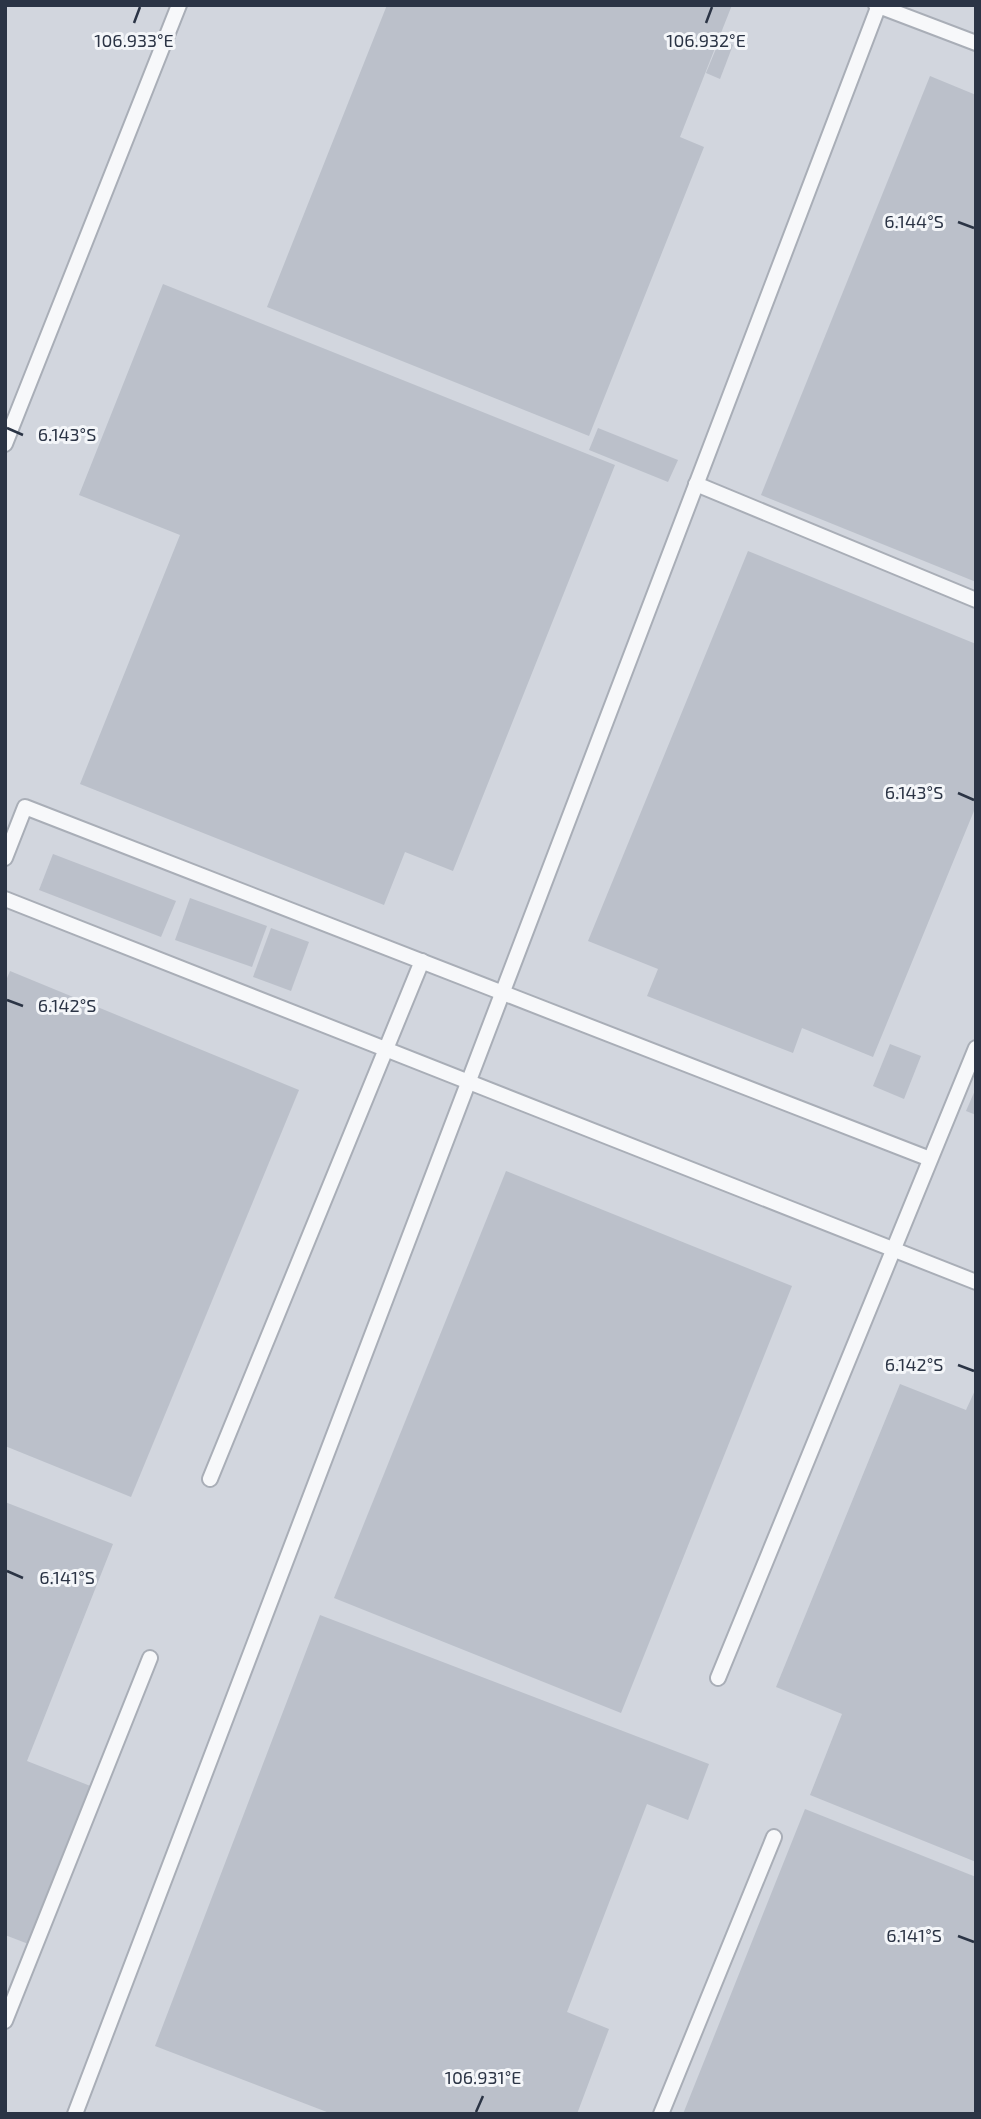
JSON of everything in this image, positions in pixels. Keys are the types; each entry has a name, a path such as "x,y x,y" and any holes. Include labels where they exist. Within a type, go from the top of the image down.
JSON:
{"lane":[{"path":"5,444 179,5"},
{"path":"75,2114 878,6 976,43"},
{"path":"696,484 976,600"},
{"path":"5,858 25,807 930,1159"},
{"path":"5,899 976,1282"},
{"path":"210,1479 388,1050 422,961"},
{"path":"718,1678 976,1048"},
{"path":"5,2021 150,1658"},
{"path":"661,2114 774,1837"}],"shaded area":[{"path":"5,5 976,5 976,2114 5,2114"}],"building":[{"path":"387,5 732,5 680,137 704,147 589,436 267,307"},
{"path":"720,39 733,45 720,79 706,73"},
{"path":"930,76 976,95 976,582 761,495"},
{"path":"163,284 615,465 453,871 405,852 384,905 80,784 180,535 79,495"},
{"path":"598,428 678,460 668,482 589,450"},
{"path":"748,551 976,644 976,806 873,1057 802,1028 793,1053 647,996 658,969 588,941"},
{"path":"53,854 176,901 161,937 39,890"},
{"path":"190,898 267,926 252,967 175,940"},
{"path":"271,928 309,942 291,991 253,977"},
{"path":"10,971 299,1090 131,1497 5,1446 5,983"},
{"path":"890,1044 921,1056 904,1099 873,1086"},
{"path":"976,1088 976,1115 966,1111"},
{"path":"506,1171 792,1286 621,1713 334,1598"},
{"path":"900,1384 966,1410 976,1388 976,1862 810,1795 842,1714 776,1687"},
{"path":"5,1502 113,1544 27,1761 93,1787 31,1945 5,1935"},
{"path":"320,1615 709,1764 688,1820 647,1804 567,2012 609,2029 577,2114 332,2114 155,2046"},
{"path":"805,1809 976,1877 976,2114 683,2114"}]}
